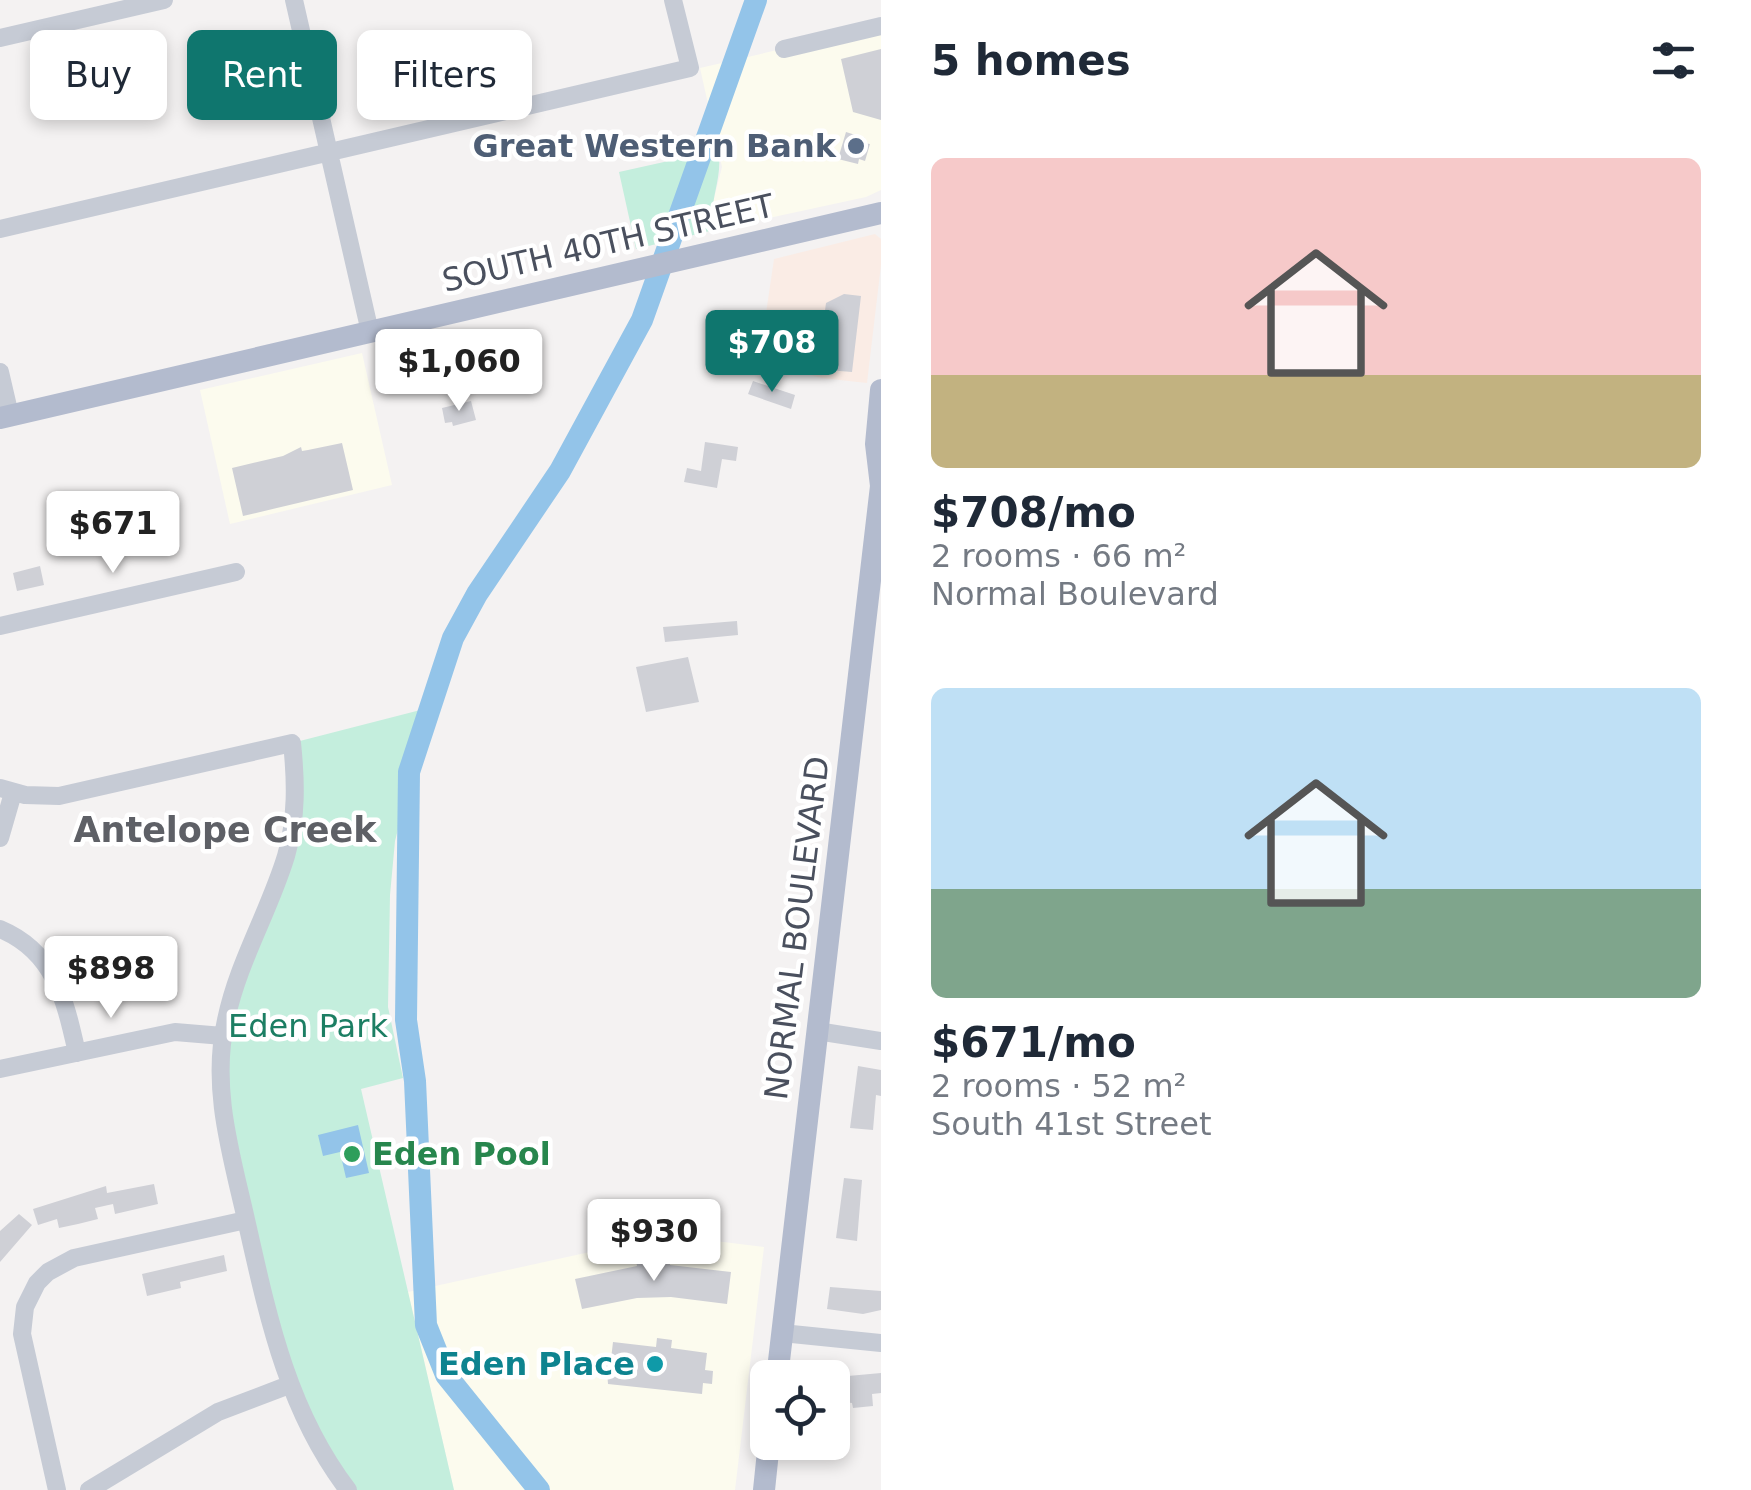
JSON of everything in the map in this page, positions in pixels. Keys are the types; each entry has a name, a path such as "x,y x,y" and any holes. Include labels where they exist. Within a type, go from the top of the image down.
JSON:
{"main road":[{"name":"SOUTH 40TH STREET","path":"5,417 881,213"},
{"name":"NORMAL BOULEVARD","path":"779,1360 881,486 876,444 881,390"},
{"path":"764,1490 767,1460"}],"street":[{"path":"0,38 164,0"},
{"path":"294,0 370,332"},
{"path":"0,229 690,68 673,0"},
{"path":"784,49 881,26"},
{"path":"0,372 5,417"},
{"path":"0,626 236,572"},
{"path":"0,838 6,790 59,796 292,743 295,798 286,854 245,955 222,1036 223,1120 289,1385 314,1437 348,1490"},
{"path":"0,929 27,944 48,965 64,996 77,1053"},
{"path":"817,1031 881,1042"},
{"path":"0,1069 174,1032 222,1036"},
{"path":"57,1490 22,1322 37,1283 74,1258 246,1220"},
{"path":"782,1333 881,1343"},
{"path":"89,1490 218,1412 289,1385"}],"shaded area":[{"path":"881,26 881,190 866,197 714,230 710,214 722,167 700,68"},
{"path":"875,234 881,239 881,265 867,383 821,378 759,361 774,259"},
{"path":"362,353 392,485 230,524 200,390"},
{"path":"667,1235 764,1247 735,1490 454,1490 408,1292"}],"green space":[{"path":"718,150 714,230 636,249 619,172"},
{"name":"Eden Park","path":"436,706 414,766 395,841 390,895 388,1007 403,1078 361,1089 454,1490 348,1490 289,1385 220,1062 286,854 292,743"}],"water":[{"name":"Eden Pool","path":"358,1125 369,1173 346,1178 340,1152 323,1156 318,1135"}],"building":[{"path":"881,49 881,120 853,112 841,59"},
{"name":"Great Western Bank","path":"846,132 865,138 864,143 870,144 865,161 859,159 858,164 838,159"},
{"path":"844,294 861,296 852,372 803,368 799,361 801,341 813,332 814,322 824,318 826,303"},
{"path":"753,381 795,395 791,409 748,394"},
{"path":"471,401 476,420 453,426 452,422 445,423 442,408"},
{"path":"705,442 738,447 736,461 722,459 717,488 684,482 687,468 701,471"},
{"path":"342,443 353,490 243,516 232,468 283,456 301,447 302,451"},
{"path":"40,566 44,585 17,591 13,573"},
{"path":"737,621 738,635 665,642 663,627"},
{"path":"688,657 699,702 646,712 636,667"},
{"path":"858,1066 881,1070 881,1096 876,1095 873,1130 850,1128"},
{"path":"844,1178 862,1180 857,1241 836,1238"},
{"path":"154,1184 158,1204 115,1214 113,1204 95,1208 98,1219 59,1228 57,1219 38,1225 33,1209 106,1186 107,1193"},
{"path":"19,1214 32,1225 0,1262 0,1231"},
{"path":"652,1254 670,1260 670,1265 731,1272 727,1304 671,1297 637,1298 582,1309 575,1279 637,1266 636,1261"},
{"path":"224,1255 227,1271 180,1282 181,1288 147,1296 142,1274"},
{"path":"830,1287 881,1291 881,1310 863,1314 827,1309"},
{"name":"Eden Place","path":"657,1338 672,1340 671,1348 707,1353 705,1370 713,1371 712,1384 703,1383 702,1394 608,1384 606,1359 611,1359 613,1342 656,1347"},
{"path":"881,1373 881,1393 872,1394 873,1406 853,1408 850,1376"}],"waterway":[{"name":"Antelope Creek","path":"539,1490 446,1375 426,1325 415,1081 406,1020 409,772 453,638 477,594 560,471 642,320 756,0"}],"place":[{"name":"Great Western Bank","path":"856,146"},
{"name":"Eden Pool","path":"352,1154"},
{"name":"Eden Place","path":"655,1364"}],"district":[{"name":"Antelope Creek","path":"225,830"}]}
